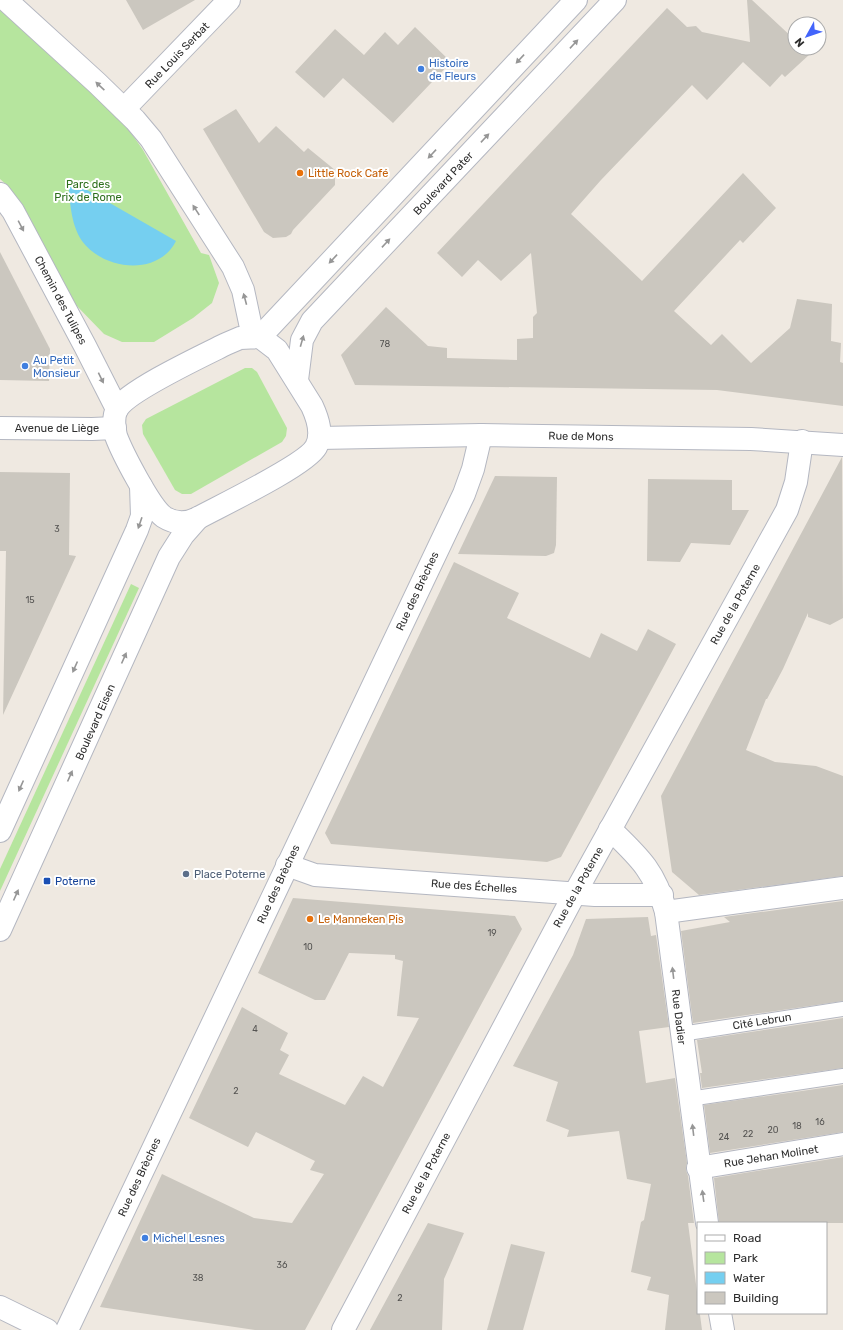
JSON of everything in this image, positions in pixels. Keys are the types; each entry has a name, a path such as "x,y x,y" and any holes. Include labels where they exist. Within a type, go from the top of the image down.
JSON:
{"street":[{"path":"6,0 124,110 151,139 233,267 243,290 256,337 277,350 297,380 317,415 319,438 315,448 297,464 198,518"},
{"name":"Rue Louis Serbat","path":"124,110 229,0"},
{"path":"116,418 134,394 233,340 256,337 576,0"},
{"name":"Boulevard Pater","path":"297,380 302,340 312,321 615,0"},
{"name":"Chemin des Tulipes","path":"0,194 16,218 85,346 116,418 119,442 141,485 162,516 169,520 183,523 198,518"},
{"name":"Avenue de Liège","path":"0,428 97,429 116,418"},
{"name":"Rue de Mons","path":"319,438 481,435 751,439 843,445"},
{"name":"Rue des Brèches","path":"67,1330 464,494 473,469 481,435"},
{"name":"Rue de la Poterne","path":"343,1330 575,893 787,510 796,482 802,442"},
{"path":"0,831 137,530 142,516 141,485"},
{"name":"Boulevard Eisen","path":"0,930 169,557 183,535 198,518"},
{"name":"Rue Dadier","path":"610,829 643,861 654,878 664,903 698,1168 707,1222"},
{"name":"Rue des Échelles","path":"287,865 315,875 575,893 664,903 843,888"},
{"name":"Rue Jehan Molinet","path":"698,1168 843,1144"},
{"path":"0,1307 48,1330"},
{"path":"720,1314 723,1330"}],"lane":[{"name":"Cité Lebrun","path":"681,1034 843,1009"},
{"path":"690,1099 843,1076"}],"green space":[{"name":"Parc des Prix de Rome","path":"0,9 83,84 127,127 143,150 201,253 209,255 219,283 212,303 193,318 154,342 122,342 104,334 74,303 7,185 0,179"},
{"path":"245,368 252,368 257,372 287,428 286,436 282,442 191,494 182,494 175,490 143,434 142,425 146,419"},
{"path":"131,584 139,588 0,891 0,869"}],"water":[{"path":"68,179 176,241 168,253 157,260 144,264 130,265 116,263 103,258 91,251 78,234 71,211"}],"building":[{"path":"126,0 195,0 143,30"},
{"path":"747,0 752,0 787,33 787,56 808,56 785,77 782,74 770,87 743,62 707,100 692,85 601,180 571,214 642,281 743,173 776,208 743,243 740,240 674,311 711,345 722,334 751,363 790,328 797,299 832,304 831,341 841,343 840,362 843,363 843,406 717,390 355,385 341,355 386,307 428,346 447,348 447,358 517,360 517,339 533,338 533,317 537,313 531,253 501,281 478,260 462,277 437,253 667,8 687,27 696,26 702,32 750,42"},
{"path":"415,27 451,62 393,123 343,78 324,98 295,72 335,29 364,55 385,32 398,45"},
{"path":"236,109 259,143 276,126 304,152 308,148 335,170 335,185 291,234 286,237 273,238 264,232 203,129"},
{"path":"0,252 50,349 49,381 0,380"},
{"path":"842,457 843,618 830,625 808,617 808,613 783,669 766,699 746,750 775,762 816,766 843,776 843,876 699,895 672,872 661,796"},
{"path":"0,472 70,473 69,555 76,556 3,715 6,551 0,551"},
{"path":"495,476 557,477 556,545 554,553 546,556 458,554"},
{"path":"648,479 732,480 732,510 749,510 730,545 691,543 680,562 647,561"},
{"path":"454,562 519,593 507,618 590,658 601,633 637,651 648,629 676,644 561,857 547,862 331,844 325,833"},
{"path":"293,898 515,916 522,929 305,1330 255,1330 100,1307 162,1174 254,1218 292,1223 324,1174 310,1170 315,1161 256,1132 248,1147 189,1118 242,1007 288,1033 280,1050 289,1055 279,1074 345,1105 363,1076 383,1087 419,1018 397,1016 403,961 395,959 395,955 349,953 325,1000 315,1000 258,973"},
{"path":"843,901 843,1001 693,1023 681,931 730,922 724,917"},
{"path":"648,917 651,936 656,935 669,1027 639,1031 646,1083 675,1078 694,1223 688,1223 697,1292 697,1314 700,1314 702,1330 665,1330 669,1295 647,1290 651,1277 631,1272 641,1222 644,1220 651,1184 627,1179 619,1131 567,1137 569,1130 546,1121 558,1082 513,1066 573,955 586,919"},
{"path":"843,1018 843,1068 702,1088 700,1073 702,1073 697,1040"},
{"path":"843,1085 843,1132 710,1153 704,1105"},
{"path":"843,1157 843,1223 719,1222 714,1178"},
{"path":"428,1223 464,1233 444,1279 442,1330 370,1330"},
{"path":"511,1244 545,1252 523,1330 487,1330"}],"place":[{"name":"Histoire de Fleurs","path":"421,69"},
{"name":"Little Rock Café","path":"300,173"},
{"name":"Au Petit Monsieur","path":"25,366"},
{"name":"Place Poterne","path":"186,874"},
{"name":"Poterne","path":"47,881"},
{"name":"Le Manneken Pis","path":"310,919"},
{"name":"Michel Lesnes","path":"145,1238"}]}
